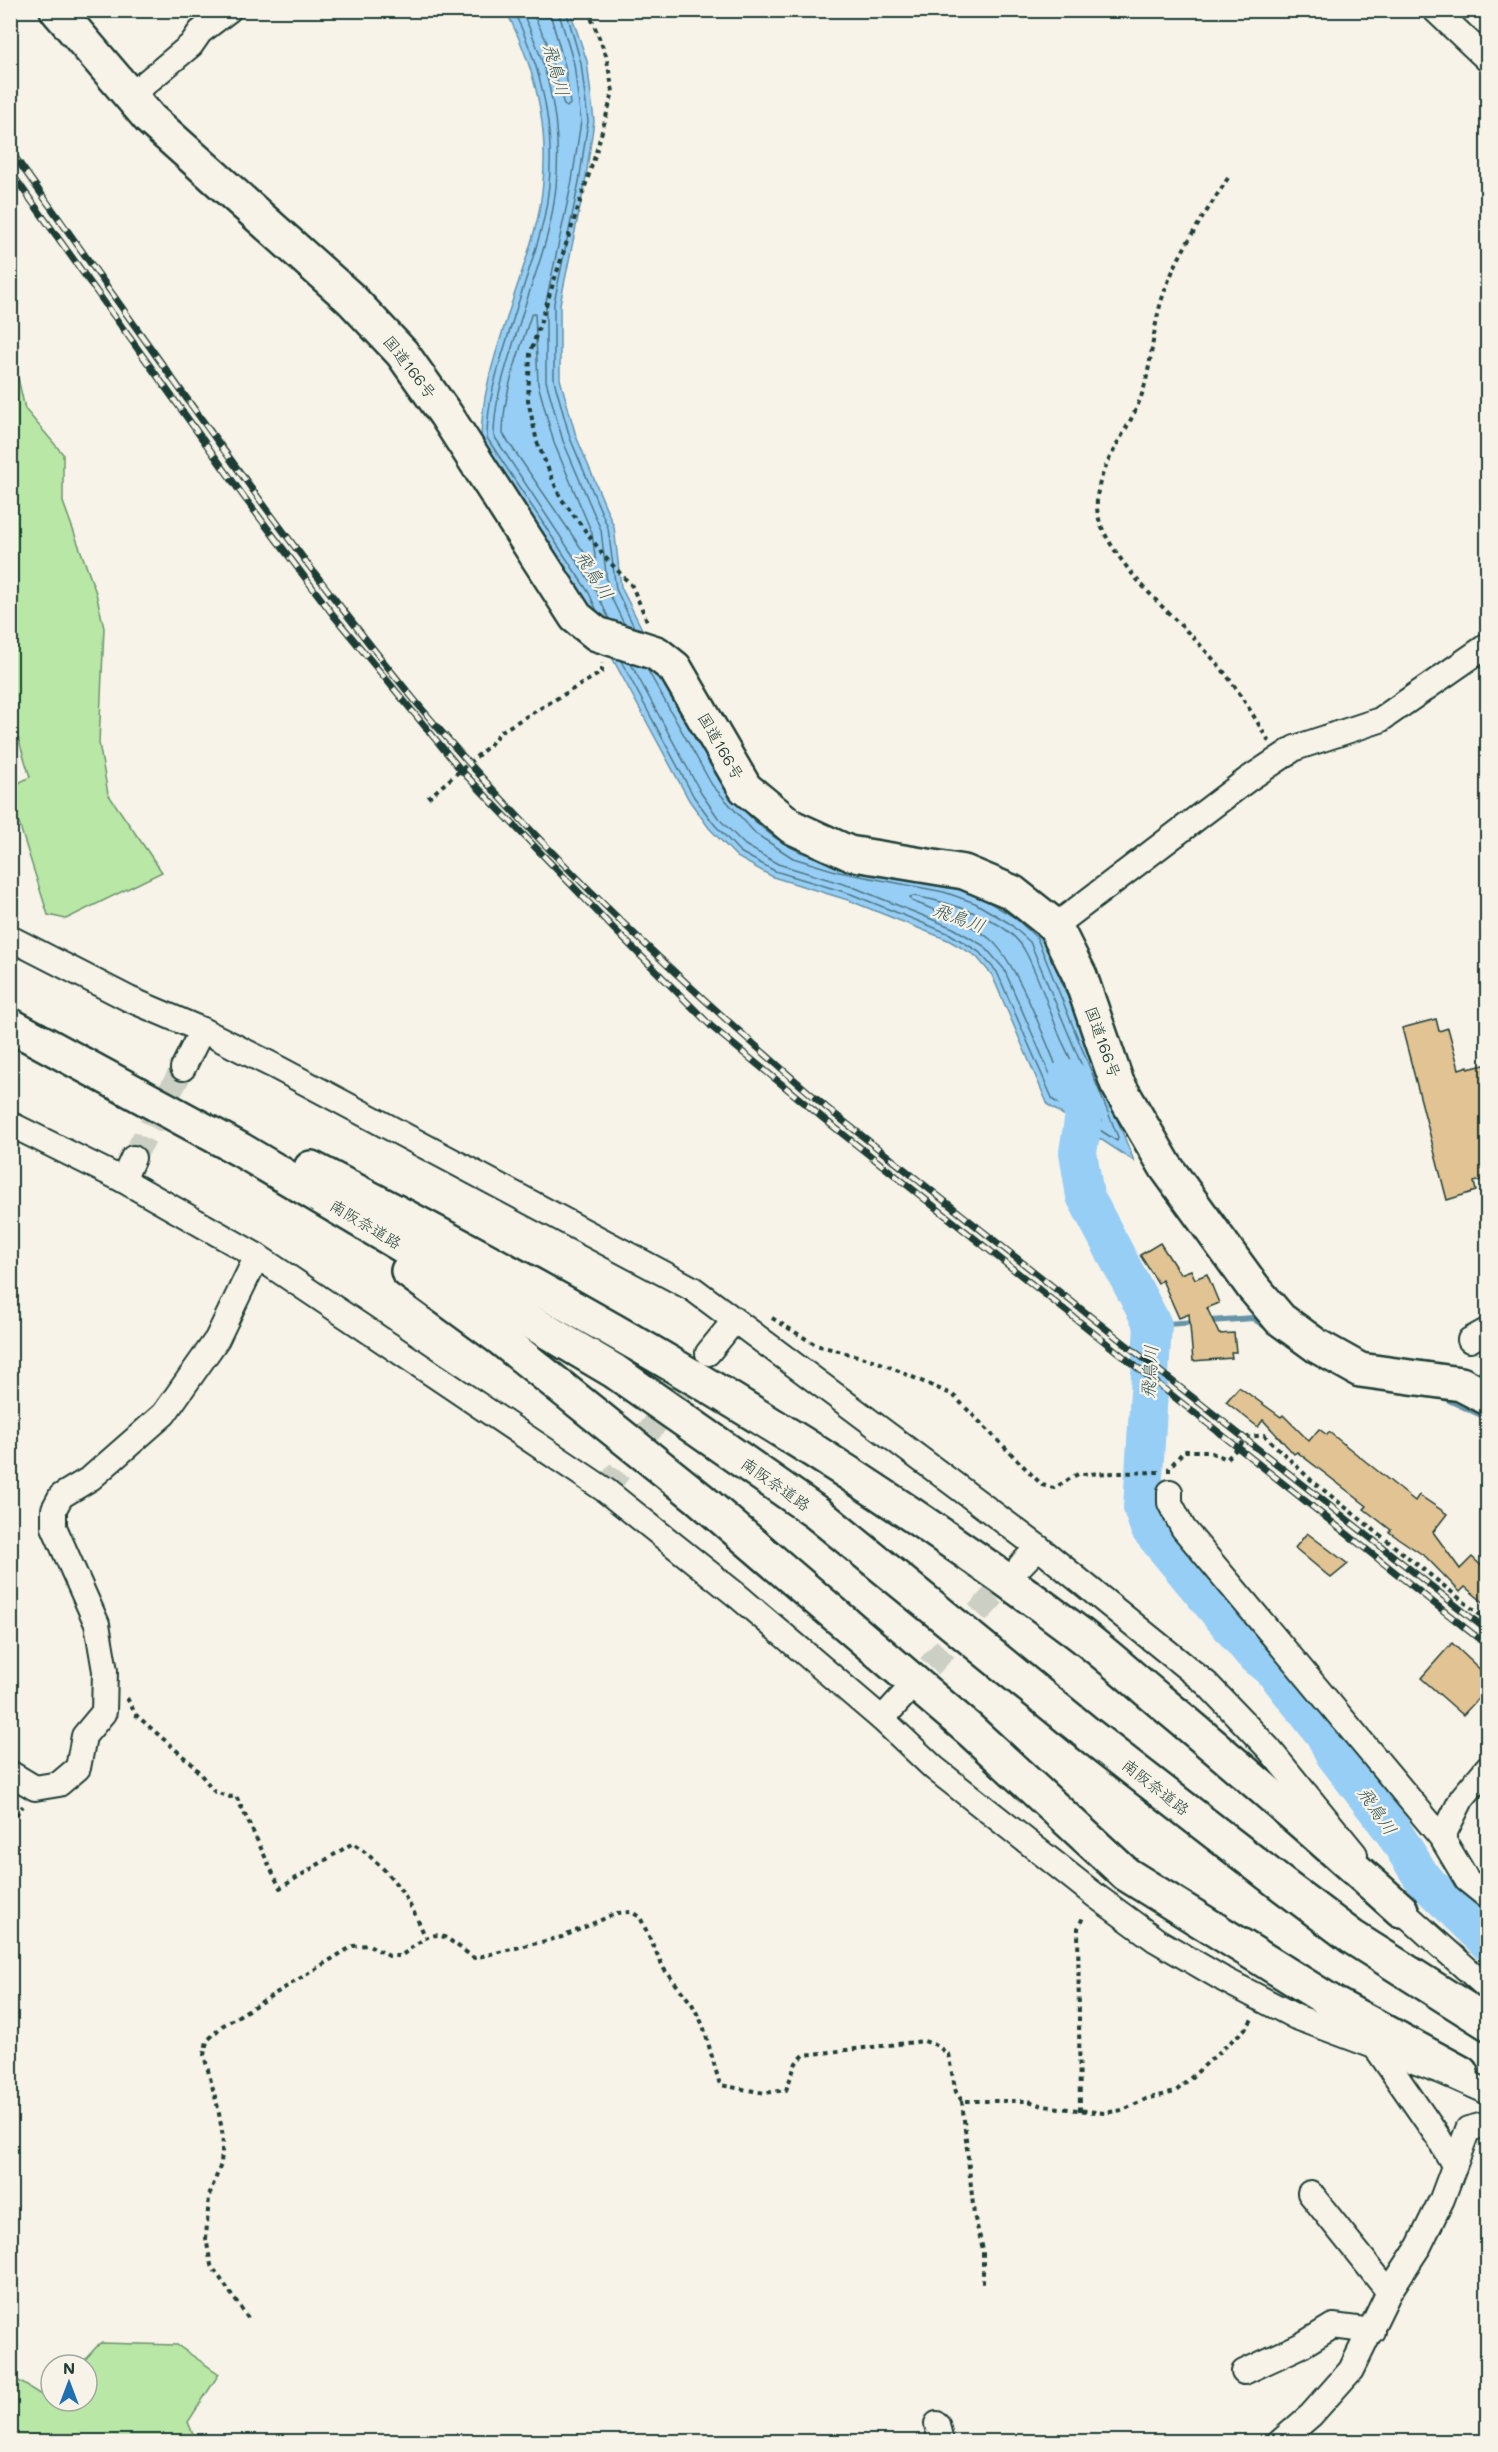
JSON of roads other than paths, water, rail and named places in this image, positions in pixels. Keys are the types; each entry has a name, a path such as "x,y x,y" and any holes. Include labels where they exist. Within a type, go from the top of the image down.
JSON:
{"highway":[{"name":"国道166号","path":"57,10 150,119 351,299 402,353 446,415 576,617 594,632 660,656 675,668 745,788 792,827 849,853 964,872 1012,892 1055,926 1080,976 1123,1092 1166,1167 1252,1287 1280,1318 1317,1346 1360,1370 1461,1384 1488,1398"},
{"name":"南阪奈道路","path":"10,1010 247,1145 614,1371 817,1513 1088,1734 1356,1931 1488,2023"},
{"name":"南阪奈道路","path":"10,1025 247,1145"},
{"path":"247,1145 449,1239 658,1354 862,1480 1075,1630 1251,1776 1401,1910"},
{"path":"247,1145 501,1339 699,1498 970,1730 1125,1874 1336,2005 1479,2084"},
{"name":"南阪奈道路","path":"1356,1931 1488,2009"}],"street":[{"path":"130,96 191,45 200,32 230,10"},
{"path":"1435,10 1488,60"},
{"path":"1055,926 1247,780 1295,748 1380,720 1488,645"},
{"path":"10,938 129,999 202,1029 693,1289 904,1444 1038,1547 1206,1684 1269,1749 1401,1910 1488,1988"},
{"path":"183,1068 202,1029"},
{"path":"10,1125 128,1169 605,1490 739,1597 882,1719 934,1768 1093,1894 1156,1940 1296,2017 1479,2084"},
{"path":"10,1773 35,1788 59,1784 78,1768 84,1736 104,1712 105,1671 97,1624 54,1527 54,1509 61,1496 91,1478 164,1414 218,1339 257,1256"},
{"path":"708,1353 734,1321"},
{"path":"1167,1482 1170,1503 1183,1528 1442,1838 1467,1880 1488,1897"},
{"path":"1021,1565 1038,1547"},
{"path":"882,1719 902,1697"},
{"path":"1442,1838 1462,1798 1488,1767"},
{"path":"1375,2046 1438,2137 1454,2165"},
{"path":"1280,2442 1311,2415 1351,2370 1389,2292 1419,2246 1442,2199 1468,2128 1488,2124"},
{"path":"1310,2193 1389,2292"},
{"path":"1244,2372 1302,2345 1333,2326 1372,2331"}],"water":[{"path":"506,11 570,11 587,61 594,121 585,183 560,304 560,379 576,436 614,527 621,587 673,691 740,798 948,879 1017,912 1042,934 1134,1161 1048,1105 992,975 976,956 948,940 848,900 773,877 737,857 709,828 689,800 609,652 584,597 481,441 483,410 489,380 538,217 544,163 540,111 535,86 518,36"}],"waterway":[{"name":"飛鳥川","path":"1068,1078 1084,1115 1078,1152 1085,1196 1153,1325 1142,1508 1149,1528 1252,1652 1276,1673 1324,1734 1334,1754 1393,1831 1423,1879 1488,1942"},
{"path":"1153,1325 1253,1318 1269,1329"},
{"path":"1440,1396 1488,1418"}],"tunnel":[{"path":"133,1158 183,1068"},
{"path":"605,1490 701,1363"},
{"path":"905,1693 1017,1570"}],"railway":[{"path":"10,150 231,461 369,643 417,703 479,774 573,874 723,1017 827,1108 1488,1631"},
{"path":"10,171 244,497 334,616 460,769 712,1027 824,1119 1488,1646"}]}
